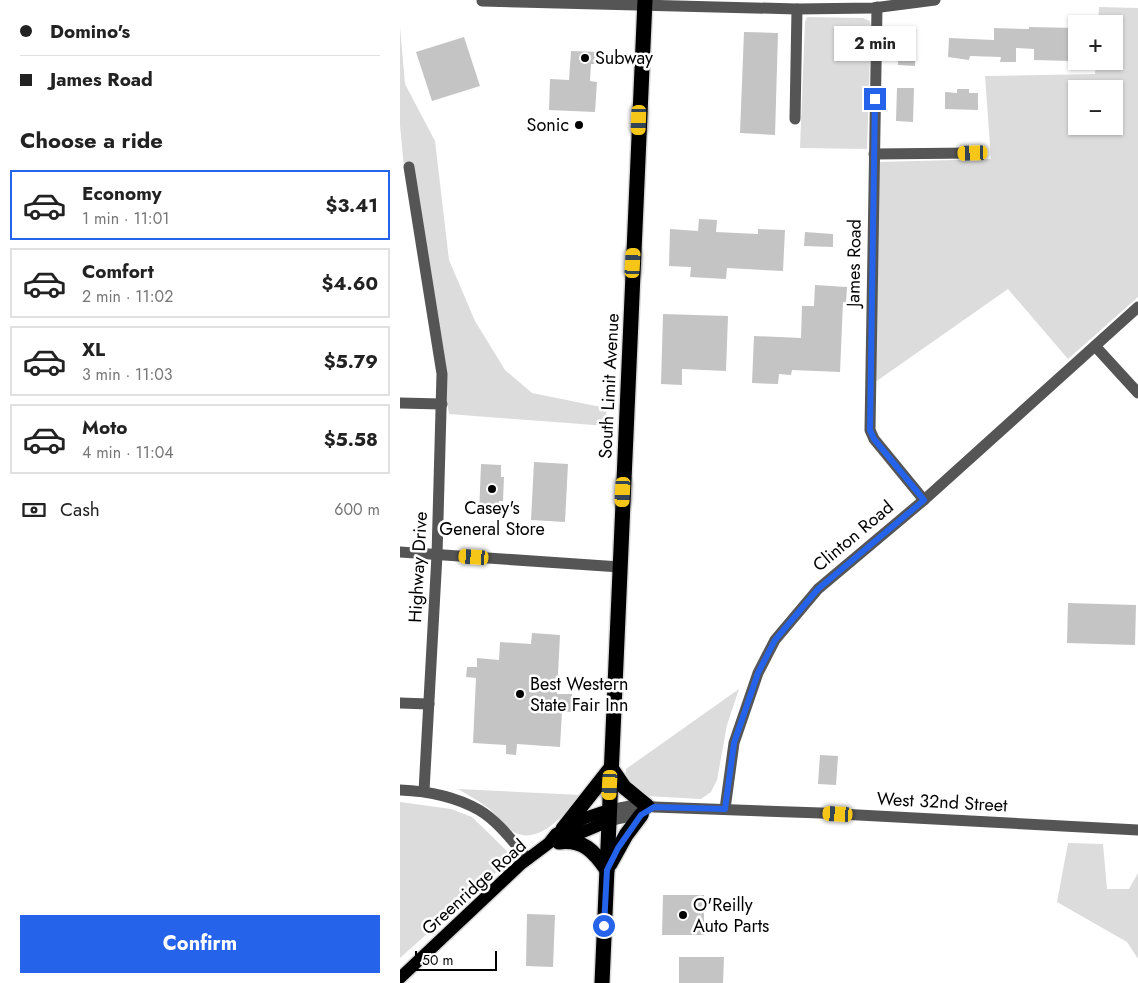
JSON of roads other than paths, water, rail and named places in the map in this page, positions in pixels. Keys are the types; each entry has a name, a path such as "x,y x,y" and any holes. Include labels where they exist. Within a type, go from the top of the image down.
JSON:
{"highway":[{"name":"South Limit Avenue","path":"602,983 645,3"},
{"path":"611,768 624,787 647,809 618,848 607,870 599,858 585,845 557,838 611,768"}],"main road":[{"name":"Greenridge Road","path":"400,978 528,860 557,838 609,816"}],"street":[{"path":"482,1 645,3 797,9 878,7 935,0"},
{"name":"James Road","path":"878,7 870,430 874,439 924,500"},
{"path":"795,119 797,9"},
{"path":"874,154 973,153"},
{"name":"Highway Drive","path":"409,168 442,374 437,555 424,791"},
{"name":"Clinton Road","path":"725,809 734,743 758,673 775,640 818,589 924,500 1138,307"},
{"path":"1095,346 1138,393"},
{"path":"400,403 442,404"},
{"path":"400,552 620,567"},
{"path":"400,703 429,704"},
{"path":"400,790 424,791 479,810 508,836 528,860"},
{"name":"West 32nd Street","path":"609,816 647,809 725,809 1138,830"}],"place":[{"name":"Subway","path":"585,58"},
{"name":"Sonic","path":"579,125"},
{"name":"Casey's General Store","path":"492,489"},
{"name":"Best Western State Fair Inn","path":"520,694"},
{"name":"O'Reilly Auto Parts","path":"683,915"}]}
